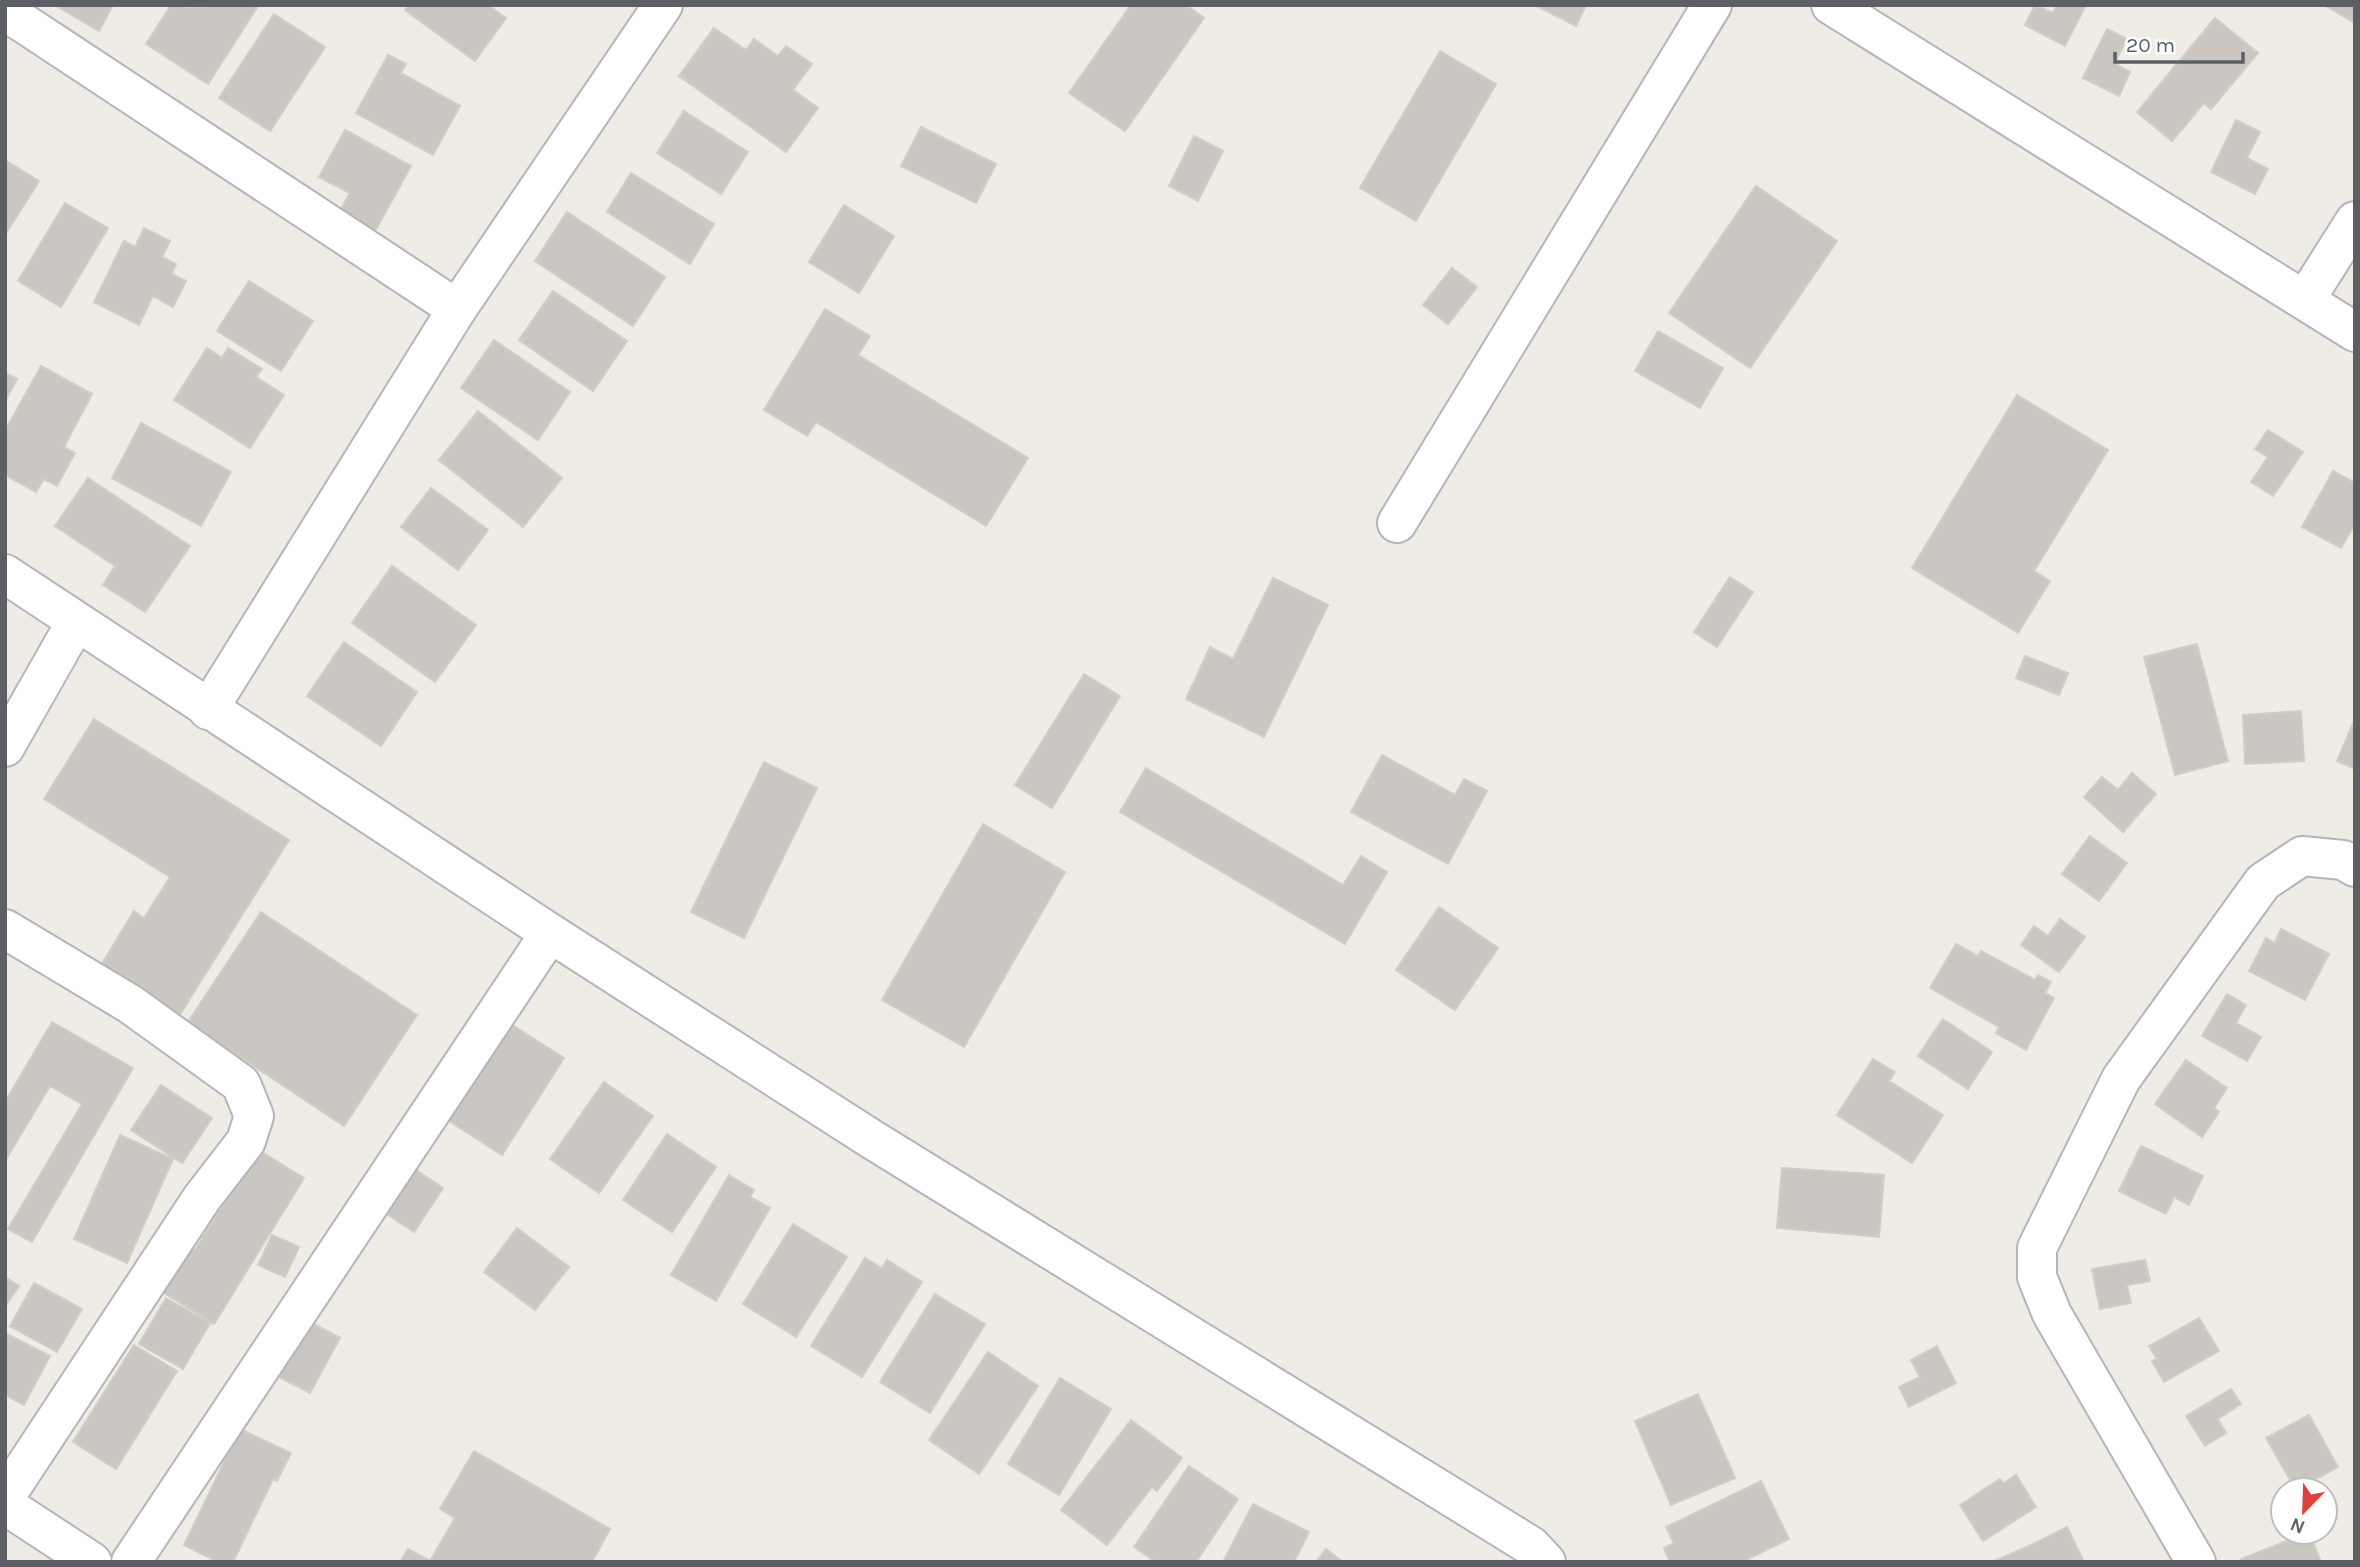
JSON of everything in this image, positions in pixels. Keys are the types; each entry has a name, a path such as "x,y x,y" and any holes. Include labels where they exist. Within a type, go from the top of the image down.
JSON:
{"street":[{"path":"208,710 457,309 663,5"},
{"path":"1397,523 1712,5"},
{"path":"1831,5 2355,332"},
{"path":"5,11 457,309"},
{"path":"2305,300 2355,221"},
{"path":"5,574 550,933 873,1140 1531,1546 1546,1562"},
{"path":"5,747 76,622"},
{"path":"2196,1562 2052,1314 2037,1277 2037,1248 2121,1079 2263,882 2302,856 2343,860 2355,867"},
{"path":"5,929 130,1004 241,1084 254,1116 246,1141 202,1199 5,1497"},
{"path":"131,1562 550,933"},
{"path":"5,1505 92,1562"}],"building":[{"path":"55,5 113,5 99,31"},
{"path":"171,5 258,6 208,84 146,44"},
{"path":"409,5 488,5 506,18 475,61 405,10"},
{"path":"1131,5 1186,5 1204,18 1125,131 1069,93"},
{"path":"1535,5 1586,5 1576,26"},
{"path":"2035,5 2053,13 2057,5 2086,5 2065,46 2025,25"},
{"path":"2324,5 2355,5 2355,23"},
{"path":"274,14 325,47 270,131 219,98"},
{"path":"2215,18 2258,53 2211,109 2204,103 2172,141 2137,112"},
{"path":"714,28 746,50 754,39 778,56 786,46 812,64 793,90 818,108 786,152 679,76"},
{"path":"2107,29 2127,39 2114,63 2130,72 2119,96 2083,78"},
{"path":"1440,51 1496,84 1416,221 1360,188"},
{"path":"388,55 406,64 401,73 460,106 433,155 356,113"},
{"path":"684,111 748,152 721,194 657,153"},
{"path":"2236,120 2260,132 2247,158 2268,169 2255,194 2211,172"},
{"path":"921,127 996,164 976,203 901,166"},
{"path":"345,130 411,166 373,235 337,216 350,193 319,177"},
{"path":"1194,136 1223,151 1198,201 1169,186"},
{"path":"5,160 39,181 5,235"},
{"path":"631,173 714,224 690,264 607,212"},
{"path":"1756,186 1837,241 1750,368 1669,313"},
{"path":"65,203 108,228 61,307 18,281"},
{"path":"844,205 894,236 859,293 809,262"},
{"path":"567,212 665,277 633,326 535,261"},
{"path":"144,228 170,241 162,257 176,264 172,274 186,281 173,307 153,296 139,325 94,302 124,241 135,247"},
{"path":"1452,268 1477,287 1448,324 1423,305"},
{"path":"249,281 313,321 281,371 217,331"},
{"path":"553,291 627,341 593,391 519,340"},
{"path":"825,309 870,336 858,355 1028,458 986,526 816,422 807,436 764,410"},
{"path":"1658,331 1723,368 1700,408 1635,371"},
{"path":"494,340 570,392 538,440 461,388"},
{"path":"207,348 222,358 228,348 262,369 256,377 284,395 250,448 174,400"},
{"path":"41,366 92,394 64,447 75,453 57,486 44,479 36,492 5,475 5,431"},
{"path":"5,373 17,379 5,401"},
{"path":"2017,395 2108,450 2034,571 2050,581 2018,633 1912,568"},
{"path":"478,411 562,478 523,527 439,460"},
{"path":"141,423 231,472 201,526 112,478"},
{"path":"2268,430 2303,452 2273,496 2251,482 2268,457 2255,449"},
{"path":"2333,471 2355,483 2355,524 2341,548 2302,527"},
{"path":"88,478 190,546 145,612 103,585 115,566 55,526"},
{"path":"431,488 488,530 458,570 401,527"},
{"path":"392,566 476,625 435,682 352,623"},
{"path":"1730,577 1753,592 1717,647 1694,632"},
{"path":"1273,578 1328,605 1264,737 1186,699 1210,647 1233,659"},
{"path":"344,642 417,692 381,746 307,696"},
{"path":"2197,644 2228,761 2175,775 2144,657"},
{"path":"2025,656 2068,673 2059,695 2016,678"},
{"path":"1084,674 1120,696 1052,808 1015,785"},
{"path":"2301,711 2304,761 2245,764 2243,715"},
{"path":"94,719 289,840 176,1021 97,972 134,911 144,918 170,877 44,799"},
{"path":"2355,719 2355,769 2337,761"},
{"path":"1382,755 1455,795 1464,779 1487,791 1448,864 1351,812"},
{"path":"764,762 817,788 744,938 691,912"},
{"path":"1146,768 1343,885 1361,856 1387,872 1345,944 1120,812"},
{"path":"2132,773 2156,794 2123,832 2084,797 2102,777 2118,790"},
{"path":"983,824 1065,872 964,1047 882,1000"},
{"path":"2090,836 2127,863 2099,901 2062,874"},
{"path":"1439,907 1498,948 1455,1010 1396,970"},
{"path":"261,912 417,1015 344,1126 188,1022"},
{"path":"2060,919 2085,937 2059,972 2021,945 2034,926 2048,936"},
{"path":"2281,929 2329,954 2305,1000 2249,971 2266,938 2275,943"},
{"path":"1956,944 1978,956 1981,951 2035,980 2038,975 2051,982 2045,993 2054,998 2026,1050 1996,1033 1999,1027 1930,988"},
{"path":"2227,994 2246,1005 2236,1023 2261,1037 2247,1061 2202,1036"},
{"path":"1943,1019 1992,1052 1968,1089 1918,1056"},
{"path":"506,1021 564,1058 502,1155 443,1117"},
{"path":"52,1022 133,1068 32,1242 8,1229 82,1104 50,1086 5,1161 5,1102"},
{"path":"1873,1059 1895,1072 1889,1081 1943,1115 1912,1163 1837,1115"},
{"path":"2186,1060 2227,1088 2214,1108 2219,1112 2202,1137 2155,1104"},
{"path":"604,1082 653,1116 599,1193 550,1159"},
{"path":"161,1085 212,1118 182,1163 131,1130"},
{"path":"667,1134 716,1167 672,1232 623,1200"},
{"path":"120,1135 173,1159 127,1263 74,1239"},
{"path":"2141,1146 2203,1176 2189,1205 2174,1197 2166,1214 2119,1191"},
{"path":"257,1149 304,1178 214,1324 153,1286 181,1242 195,1250"},
{"path":"413,1168 443,1188 414,1232 384,1212"},
{"path":"1782,1168 1884,1175 1879,1237 1777,1228"},
{"path":"729,1175 754,1190 750,1197 770,1208 716,1301 671,1275"},
{"path":"793,1224 847,1257 796,1337 743,1304"},
{"path":"517,1228 569,1267 535,1310 484,1272"},
{"path":"272,1235 299,1247 285,1277 258,1265"},
{"path":"865,1258 882,1268 887,1260 922,1282 862,1377 811,1346"},
{"path":"2145,1260 2150,1281 2127,1285 2131,1303 2100,1309 2092,1269"},
{"path":"5,1277 19,1286 5,1307"},
{"path":"34,1283 82,1309 57,1352 10,1326"},
{"path":"935,1294 985,1324 930,1413 880,1382"},
{"path":"166,1298 210,1323 183,1369 139,1344"},
{"path":"2199,1318 2219,1351 2164,1382 2152,1361 2157,1359 2149,1346"},
{"path":"310,1322 340,1338 310,1393 279,1377"},
{"path":"5,1333 50,1356 24,1405 5,1395"},
{"path":"134,1345 177,1371 116,1469 73,1442"},
{"path":"1937,1346 1956,1383 1909,1407 1899,1387 1920,1377 1911,1360"},
{"path":"988,1352 1038,1386 979,1474 929,1440"},
{"path":"1060,1378 1111,1409 1059,1495 1008,1464"},
{"path":"2231,1389 2241,1404 2218,1419 2226,1433 2205,1446 2186,1416"},
{"path":"1698,1394 1735,1478 1671,1505 1635,1421"},
{"path":"2309,1415 2338,1467 2322,1476 2288,1476 2266,1438"},
{"path":"1131,1420 1182,1458 1157,1491 1152,1487 1107,1545 1061,1510"},
{"path":"240,1429 291,1453 277,1481 273,1479 233,1562 218,1562 184,1545"},
{"path":"474,1451 610,1529 592,1562 400,1562 408,1549 430,1561 455,1518 440,1509"},
{"path":"1189,1466 1238,1499 1196,1562 1156,1562 1134,1547"},
{"path":"2016,1475 2036,1507 1983,1541 1960,1505 2000,1479 2004,1483"},
{"path":"1761,1481 1789,1539 1742,1562 1670,1562 1664,1548 1674,1543 1666,1527"},
{"path":"1253,1504 1309,1532 1294,1562 1223,1562"},
{"path":"2067,1527 2084,1562 1992,1562 2031,1545"},
{"path":"2274,1546 2315,1546 2321,1562 2242,1562 2241,1559"},
{"path":"1326,1549 1343,1562 1316,1562"}]}
